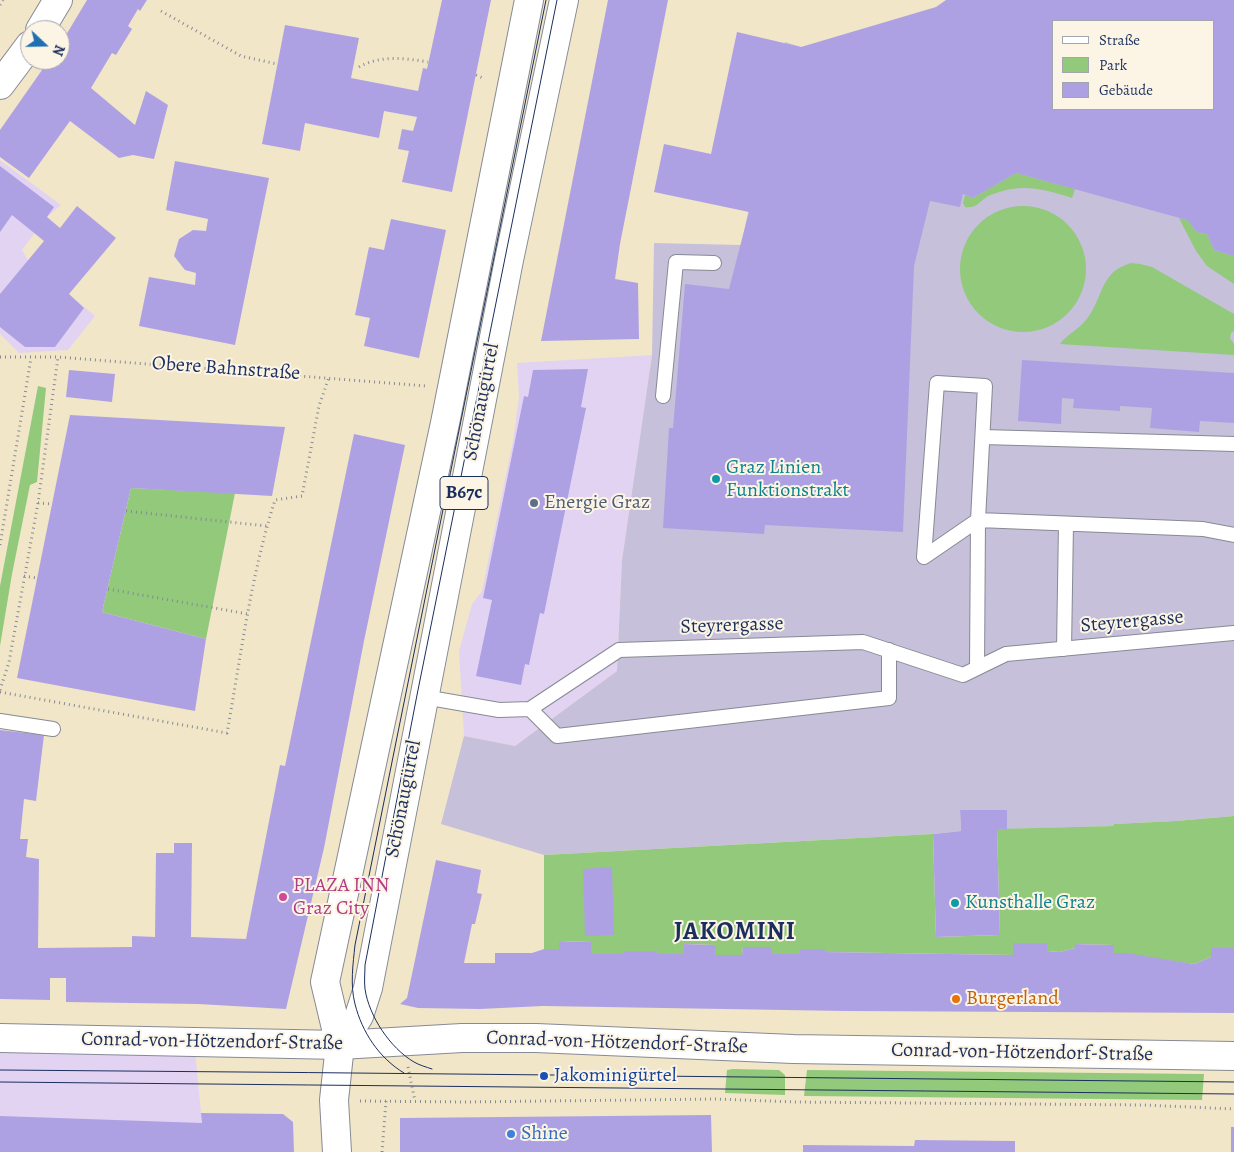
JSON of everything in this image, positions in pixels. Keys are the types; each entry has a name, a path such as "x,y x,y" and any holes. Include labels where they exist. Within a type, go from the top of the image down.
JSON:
{"main road":[{"path":"46,20 58,0"},
{"name":"Schönaugürtel","path":"340,1045 325,982 452,387 529,0"},
{"name":"Schönaugürtel","path":"340,1045 359,1016 366,994 510,260 564,0"},
{"path":"0,85 20,58"},
{"name":"Conrad-von-Hötzendorf-Straße","path":"0,1038 340,1045 462,1038 527,1038 812,1049 1234,1056"},
{"path":"337,1152 334,1100 340,1045"}],"lane":[{"path":"664,396 676,262 714,263"},
{"path":"977,668 978,520 986,386 937,383 924,557 978,520 1202,529 1234,535"},
{"path":"983,438 1234,444"},
{"path":"1064,649 1066,524"},
{"name":"Steyrergasse","path":"530,709 619,650 863,642 963,675 1006,654 1234,633"},
{"path":"424,697 499,710 530,709 557,736 889,698 889,650"},
{"path":"0,721 53,729"}],"path":[{"path":"0,5 3,0"},
{"path":"161,11 241,56 277,64"},
{"path":"359,67 368,62 393,57 428,62"},
{"path":"476,75 485,78"},
{"name":"Obere Bahnstraße","path":"0,357 58,357 452,387"},
{"path":"58,357 38,503 9,662 0,691 227,733 248,614 267,526 276,500 302,496 319,406 329,377"},
{"path":"0,545 31,358"},
{"path":"38,503 52,504"},
{"path":"126,511 267,526"},
{"path":"24,576 36,578"},
{"path":"108,589 248,614"},
{"path":"356,1101 465,1102 716,1099 1234,1109"},
{"path":"382,1152 386,1101"}],"shaded area":[{"path":"1234,0 1234,816 1114,824 1114,826 1007,829 1007,810 960,810 961,831 544,855 441,824 464,736 515,746 617,671 622,560 652,355 654,243 741,245 785,42 801,47"},
{"path":"0,160 61,205 47,217 22,250 28,260 95,316 68,350 19,353 0,334"},
{"name":"Energie Graz","path":"652,355 622,560 617,671 515,746 464,736 459,651 472,604 482,591 513,441 519,397 517,363"},
{"path":"0,1049 195,1050 202,1123 0,1152"}],"green space":[{"path":"1016,173 1075,189 1072,198 1046,191 1021,188 995,193 975,206 965,207 963,203 965,195 973,198"},
{"path":"1023,206 1047,211 1058,216 1068,224 1076,234 1081,245 1086,269 1081,293 1076,304 1068,314 1058,322 1047,327 1023,332 999,327 988,322 978,314 970,304 965,293 960,269 965,245 970,234 978,224 988,216 999,211"},
{"path":"1179,218 1187,220 1197,232 1207,234 1214,250 1234,256 1234,284 1207,266 1196,251"},
{"path":"1131,263 1152,267 1234,314 1234,331 1231,333 1230,338 1234,344 1234,355 1060,344 1092,312 1107,279 1121,267"},
{"path":"38,386 46,388 37,482 30,485 0,646 0,586"},
{"path":"131,488 235,493 206,639 102,612"},
{"path":"1234,816 1234,948 1211,948 1211,957 1194,964 1114,953 1114,945 1075,944 1075,948 1060,952 1047,951 1047,943 1013,943 1013,955 825,952 824,949 800,949 800,954 771,954 771,947 743,947 742,955 715,955 715,945 685,944 684,954 657,954 657,951 624,951 623,954 591,954 591,942 559,941 559,949 544,949 544,855 933,834 936,937 1000,935 997,829 1114,826 1114,824"},
{"path":"727,1070 779,1070 785,1075 785,1095 725,1093"},
{"path":"807,1070 1204,1074 1202,1100 804,1096"}],"building":[{"path":"87,0 147,0 140,11 138,9 128,26 132,29 116,55 112,53 91,88 135,125 146,91 168,105 154,159 133,155 119,158 70,121 29,178 0,157 0,130 42,70 70,70 70,28"},
{"path":"442,0 491,0 452,192 402,182 409,151 398,149 402,129 413,131 417,117 384,111 379,138 305,123 300,151 262,144 285,25 359,38 351,78 418,91 423,68 427,69"},
{"path":"608,0 668,0 620,244 615,279 638,283 639,339 541,341"},
{"path":"946,0 1234,0 1234,256 1214,250 1207,234 1197,232 1187,220 1016,173 973,198 963,194 960,207 930,201 914,266 903,532 765,525 764,534 663,528 669,428 673,428 685,284 729,289 749,212 654,192 664,144 711,154 737,32 801,47 936,7"},
{"path":"175,161 269,178 235,345 139,326 149,277 195,285 196,273 185,270 174,256 179,239 193,230 206,231 208,219 166,210"},
{"path":"0,166 54,207 47,217 60,228 77,206 116,238 69,294 84,308 55,347 25,347 0,327 0,294 44,241 12,215 0,232"},
{"path":"391,219 446,230 419,358 364,346 370,318 355,315 369,247 384,250"},
{"path":"1022,360 1234,373 1234,423 1200,421 1199,432 1150,428 1152,408 1120,406 1120,411 1073,408 1074,399 1062,398 1061,424 1018,421"},
{"name":"Energie Graz","path":"588,369 581,407 586,408 544,614 540,613 529,665 525,664 521,685 476,676 492,600 483,598 524,396 528,397 533,370"},
{"path":"69,370 115,374 112,402 66,397"},
{"path":"70,415 285,427 272,496 131,488 102,612 206,639 195,711 17,678"},
{"path":"354,434 405,445 364,641 324,848 286,1009 198,1004 66,1002 66,978 50,978 50,1000 0,999 0,730 44,735 36,801 24,799 20,839 28,839 26,857 39,859 38,948 132,947 132,936 155,937 156,853 174,853 174,843 192,843 191,937 246,939 280,765 285,766"},
{"path":"960,810 1007,810 1007,829 997,829 1000,935 936,937 933,834 961,831"},
{"path":"436,860 481,870 477,893 482,894 475,924 472,924 464,963 495,963 495,953 532,953 544,949 559,949 559,941 591,942 591,954 623,954 623,951 657,951 657,954 684,954 684,944 715,945 715,955 742,955 743,947 771,947 771,954 800,954 800,949 825,949 825,952 1013,955 1013,943 1047,943 1047,951 1060,952 1075,948 1075,944 1114,945 1114,953 1126,953 1194,964 1211,957 1211,948 1234,948 1234,1013 845,1011 543,1006 480,1009 418,1008 400,1004 407,998"},
{"path":"612,867 614,935 585,936 583,869"},
{"path":"201,1113 283,1114 293,1122 294,1152 0,1152 0,1116 202,1123"},
{"path":"711,1115 712,1152 400,1152 400,1118"},
{"path":"1231,1127 1234,1127 1234,1152 1231,1152"},
{"path":"915,1140 1015,1141 1015,1152 803,1152 803,1145 914,1146"}],"tram line":[{"path":"404,1073 379,1052 367,1034 358,1014 353,997 352,982 355,945 546,0"},
{"path":"432,1069 416,1063 405,1056 382,1030 367,999 365,965 417,695 557,0"},
{"path":"0,1070 1234,1082"},
{"path":"0,1082 1234,1094"}],"place":[{"name":"Graz Linien Funktionstrakt","path":"716,479"},
{"name":"Energie Graz","path":"534,503"},
{"name":"PLAZA INN Graz City","path":"283,897"},
{"name":"Kunsthalle Graz","path":"955,903"},
{"name":"Burgerland","path":"956,999"},
{"name":"Jakominigürtel","path":"544,1076"},
{"name":"Shine","path":"511,1134"}],"district":[{"name":"JAKOMINI","path":"735,933"}]}
